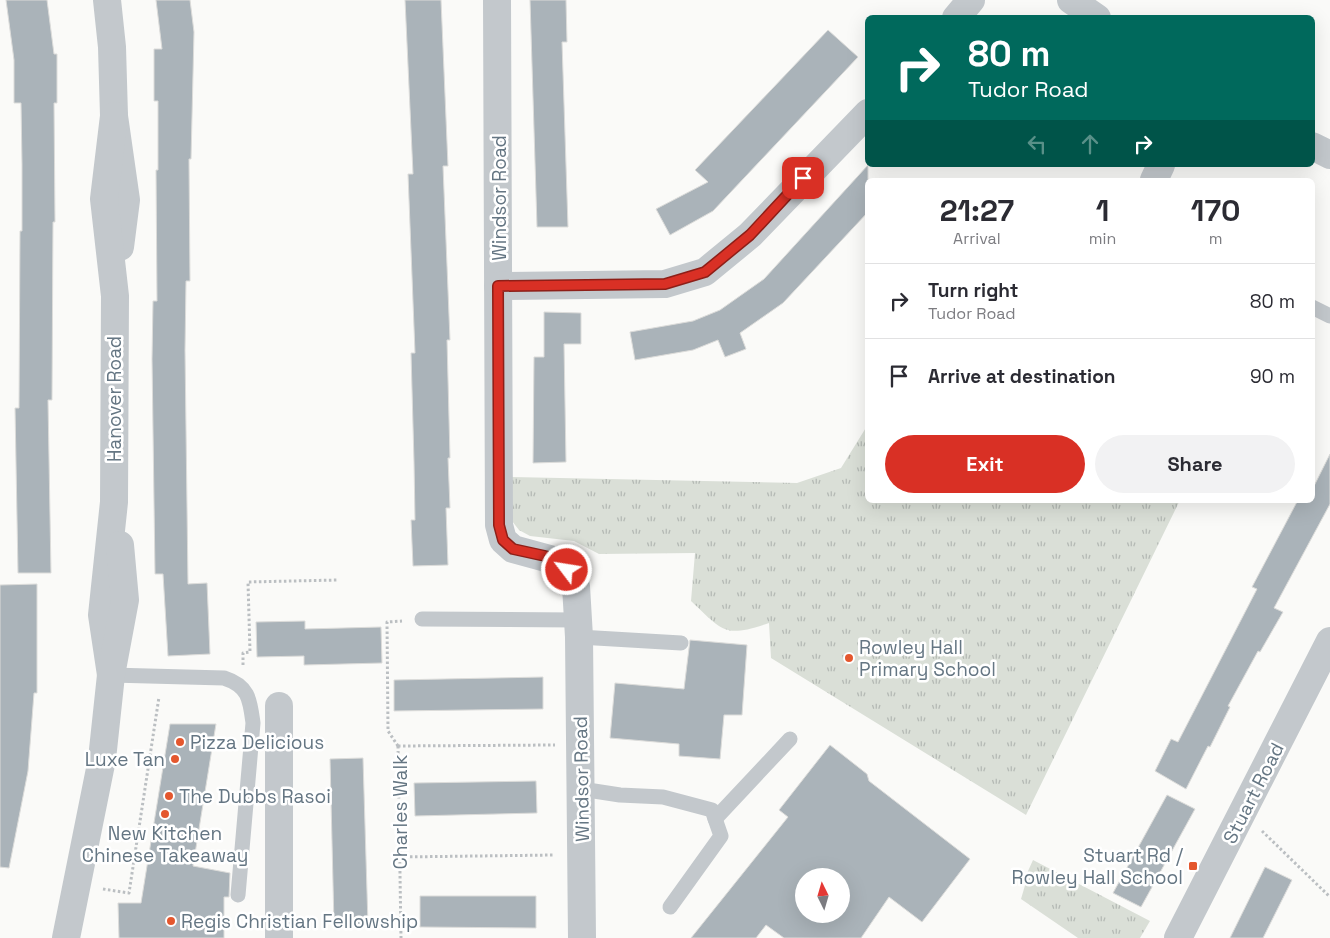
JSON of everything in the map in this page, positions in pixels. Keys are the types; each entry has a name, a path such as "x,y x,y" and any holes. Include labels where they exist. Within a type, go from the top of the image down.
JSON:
{"street":[{"name":"Hanover Road","path":"66,938 102,759 111,675 125,600 114,502 115,296 126,200 114,116 112,47 107,0"},
{"name":"Windsor Road","path":"497,0 499,525 503,540 513,549 545,556 557,561 567,570 576,586 581,789 582,938"},
{"path":"958,15 971,0"},
{"path":"1072,0 1094,15"},
{"path":"498,286 665,284 705,272 750,235 865,116"},
{"path":"1315,148 1330,155"},
{"name":"Stuart Road","path":"1178,938 1329,646"},
{"path":"279,706 279,938"}],"lane":[{"path":"1315,308 1330,316"},
{"path":"422,619 578,628 681,644"},
{"path":"111,675 162,678 224,678 235,682 249,696 253,723 238,895"},
{"path":"715,819 790,739"},
{"path":"581,789 620,795 663,797 712,810 721,836 670,907"}],"path":[{"path":"250,652 248,582 337,580"},
{"path":"387,622 388,731 398,746"},
{"path":"78,885 129,893 162,678"},
{"name":"Charles Walk","path":"401,938 398,746 580,745"},
{"path":"1243,814 1330,897"},
{"path":"400,857 582,855"}],"green space":[{"path":"865,429 865,503 1179,503 1026,815 771,658 769,623 754,628 733,631 718,626 691,601 695,553 599,554 574,541 530,536 519,530 512,521 512,477 797,483 841,468"},
{"path":"1033,860 1150,921 1140,938 1078,938 1021,899 1026,882 1024,880"}],"building":[{"path":"6,0 47,0 54,54 57,54 57,103 54,103 55,222 53,222 52,400 48,400 51,573 18,573 15,408 19,408 20,231 22,231 21,103 14,103 14,60"},
{"path":"156,0 190,0 194,32 191,159 189,159 190,281 186,281 185,350 188,584 207,583 210,654 168,656 163,574 155,574 152,359 153,301 157,301 156,170 158,170 158,101 154,101 154,49 162,49"},
{"path":"405,0 441,0 448,166 443,166 450,340 447,340 450,458 448,458 450,508 446,508 448,565 413,566 411,520 415,520 411,353 415,353 408,174 413,174"},
{"path":"530,0 566,0 567,42 562,42 568,227 537,227"},
{"path":"828,30 858,57 713,211 670,235 656,209 708,182 695,170"},
{"path":"868,167 868,178 865,178 865,215 783,303 740,333 746,349 725,357 718,340 693,350 635,360 630,332 693,321 720,310 764,279"},
{"path":"544,312 581,313 581,344 564,344 566,462 533,463 534,357 544,357"},
{"path":"1330,454 1330,504 1274,608 1283,612 1260,652 1258,651 1228,706 1230,707 1210,747 1208,746 1186,789 1155,771 1171,739 1178,742 1257,589 1252,587 1296,503 1315,503 1315,484"},
{"path":"37,584 37,693 34,693 28,771 9,868 0,867 0,585"},
{"path":"305,621 305,629 381,627 382,663 304,665 304,656 257,657 256,622"},
{"path":"690,640 747,645 742,715 724,715 720,759 679,756 679,744 610,738 615,683 684,689"},
{"path":"543,677 543,709 394,711 394,680"},
{"path":"170,724 216,724 193,866 230,873 229,897 224,897 224,938 119,938 118,903 141,903"},
{"path":"830,745 867,774 869,781 970,859 922,922 889,897 861,938 784,938 766,925 756,938 691,938 788,817 779,810"},
{"path":"363,758 368,925 334,925 330,759"},
{"path":"536,781 537,813 415,816 414,783"},
{"path":"1167,795 1195,809 1141,907 1113,893"},
{"path":"1265,867 1292,880 1263,938 1230,938"},
{"path":"420,896 536,896 536,928 420,927"}],"place":[{"name":"Rowley Hall Primary School","path":"849,658"},
{"name":"Pizza Delicious","path":"180,742"},
{"name":"Luxe Tan","path":"175,759"},
{"name":"The Dubbs Rasoi","path":"169,796"},
{"name":"New Kitchen Chinese Takeaway","path":"165,814"},
{"name":"Stuart Rd / Rowley Hall School","path":"1193,866"},
{"name":"Regis Christian Fellowship","path":"171,921"}],"route":[{"path":"567,570 557,561 545,556 513,549 503,540 499,525 498,286 665,284 705,272 750,235 803,178"}]}
